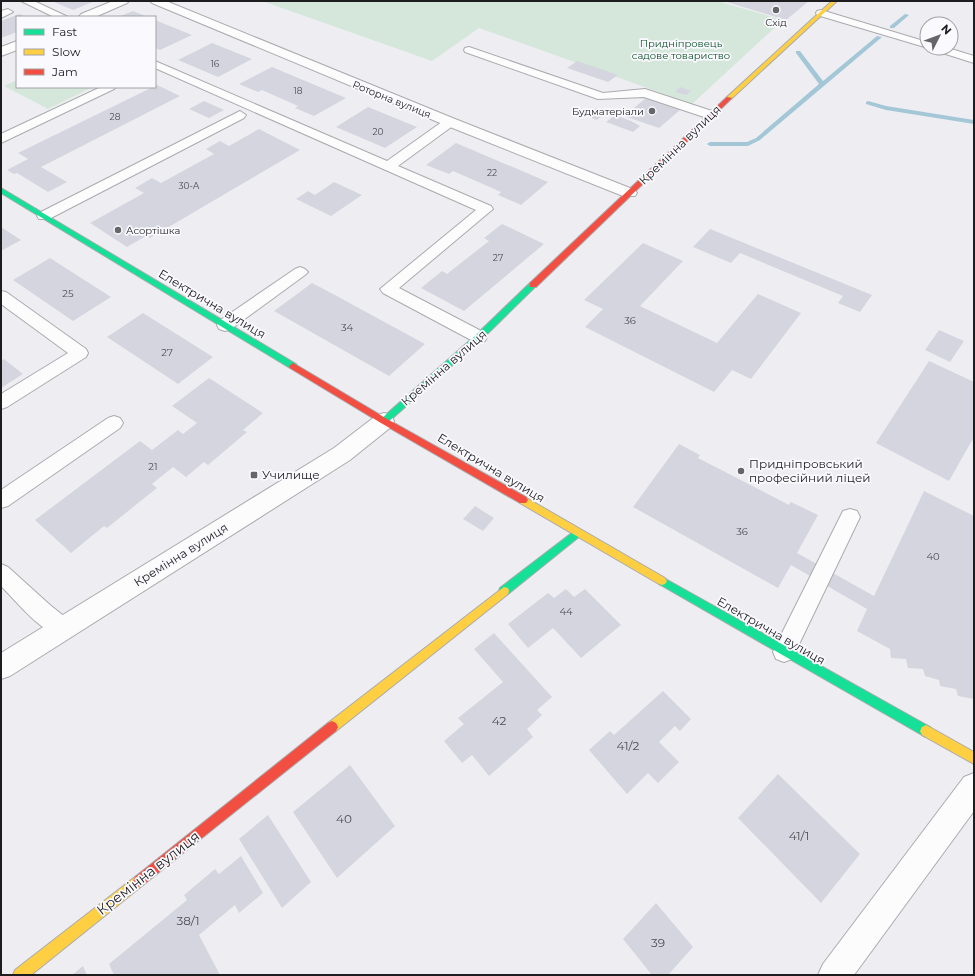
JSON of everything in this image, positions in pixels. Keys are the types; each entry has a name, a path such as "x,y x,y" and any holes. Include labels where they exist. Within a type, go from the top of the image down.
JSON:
{"street":[{"path":"87,16 124,1"},
{"name":"Роторна вулиця","path":"156,1 450,122 629,193"},
{"name":"Кремінна вулиця","path":"1,667 335,458 384,421 479,337 711,115 835,1"},
{"path":"1,52 16,46"},
{"name":"Електрична вулиця","path":"1,190 384,421 784,652 974,758"},
{"name":"Кремінна вулиця","path":"20,975 577,533"},
{"path":"834,975 974,787"}],"lane":[{"path":"26,1 61,16"},
{"path":"821,13 919,43"},
{"path":"469,50 602,97 645,92 711,115"},
{"path":"959,55 974,60"},
{"path":"156,64 486,209 388,289 479,337"},
{"path":"1,139 108,88"},
{"path":"44,216 240,115"},
{"path":"389,166 450,122"},
{"path":"225,325 300,272"},
{"path":"1,296 80,353 1,402"},
{"path":"1,500 114,423"},
{"path":"784,652 850,517"},
{"path":"1,573 42,612 62,628"}],"green space":[{"name":"Придніпровець садове товариство","path":"262,1 717,1 783,20 692,104 479,28 432,61"},
{"path":"16,80 16,88 91,88 48,109 4,86"}],"building":[{"path":"52,1 95,1 73,10"},
{"name":"Схід","path":"723,1 809,1 786,20"},
{"path":"133,11 146,16 120,16"},
{"path":"19,14 24,16 16,16 16,32 1,38 1,21"},
{"path":"156,20 192,35 160,50 156,48"},
{"path":"212,43 252,59 218,77 178,60"},
{"path":"577,61 618,75 608,82 567,68"},
{"path":"272,67 346,98 314,116 295,108 298,106 262,90 258,92 239,84"},
{"path":"156,85 180,96 41,167 67,182 48,192 17,173 14,174 7,170 28,159 18,153 151,88 156,88"},
{"path":"680,87 691,91 686,95 675,92"},
{"path":"646,98 680,110 659,128 624,116"},
{"path":"204,101 224,110 209,118 189,109"},
{"path":"368,107 417,127 385,148 336,127"},
{"path":"596,108 607,112 597,120 586,116"},
{"path":"615,115 640,126 633,132 606,122"},
{"path":"259,129 300,150 150,238 146,236 127,247 90,223 144,193 135,188 152,178 161,183 214,154 206,149 220,141 229,146"},
{"path":"456,143 548,182 521,205 498,195 501,192 453,171 449,174 426,165"},
{"path":"334,182 362,195 331,216 296,199 308,191 315,195"},
{"path":"502,224 544,244 464,311 421,288 442,271 447,274 489,241 484,238"},
{"path":"1,227 21,240 1,251"},
{"path":"710,229 872,295 860,312 838,303 843,296 740,253 731,263 693,247"},
{"path":"643,243 683,261 640,306 717,343 758,294 801,313 751,379 732,370 714,392 585,327 603,309 584,300"},
{"path":"50,258 111,297 73,321 13,280"},
{"path":"312,283 425,344 389,376 274,311"},
{"path":"143,313 213,357 178,384 107,337"},
{"path":"939,330 964,341 950,362 925,350"},
{"path":"4,359 23,374 1,388 1,361"},
{"path":"929,361 974,382 974,437 949,481 876,443"},
{"path":"209,378 263,413 243,430 247,432 208,465 204,462 186,477 173,467 152,484 157,488 107,528 104,526 71,553 35,520 140,441 152,450 178,430 183,434 197,423 172,406"},
{"path":"679,444 700,455 698,458 789,505 791,502 818,515 797,553 874,596 924,491 974,516 974,699 958,696 956,689 940,686 939,680 925,676 923,669 908,668 906,659 891,658 890,649 857,631 867,609 791,565 778,588 633,507"},
{"path":"475,506 494,518 483,531 463,519"},
{"path":"566,589 574,597 585,589 621,625 581,658 553,628 528,648 508,624 548,593 554,598"},
{"path":"494,633 552,697 537,710 542,715 527,729 533,737 489,776 472,755 462,763 444,741 464,724 458,718 503,682 474,649"},
{"path":"663,691 691,719 680,731 675,726 659,742 679,762 658,783 648,773 627,794 589,750 610,731 614,735"},
{"path":"350,765 395,826 337,878 293,812"},
{"path":"778,774 860,854 821,903 738,818"},
{"path":"268,815 311,882 282,908 239,839"},
{"path":"241,856 263,893 239,913 235,905 199,935 220,975 114,975 109,964 187,900 184,895 215,869 219,874"},
{"path":"656,903 693,947 668,975 652,975 623,939"},
{"path":"83,966 87,975 72,975"}],"waterway":[{"path":"892,27 907,15"},
{"path":"710,144 748,144 758,139 879,37"},
{"path":"798,52 822,84"},
{"path":"868,103 886,108 974,122"}],"traffic: fast":[{"path":"1,190 293,366"},
{"path":"384,421 479,337 533,285"},
{"path":"504,591 577,533"},
{"path":"662,581 926,731"}],"traffic: slow":[{"path":"729,98 835,1"},
{"path":"523,500 662,581"},
{"path":"332,727 504,591"},
{"path":"926,731 974,758"},
{"path":"20,975 139,881"}],"traffic: jam":[{"path":"533,285 729,98"},
{"path":"293,366 384,421 523,500"},
{"path":"139,881 332,727"}],"place":[{"name":"Схід","path":"776,10"},
{"name":"Будматеріали","path":"652,111"},
{"name":"Асортішка","path":"118,230"},
{"name":"Придніпровський професійний ліцей","path":"741,471"},
{"name":"Училище","path":"254,475"}]}
